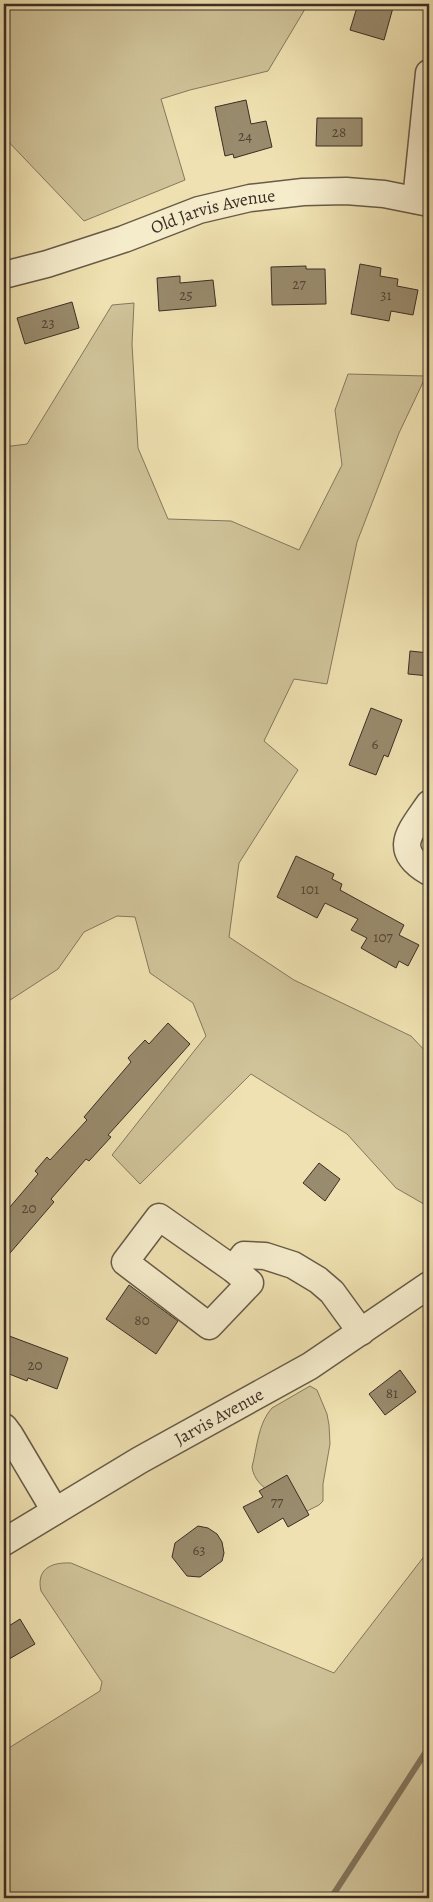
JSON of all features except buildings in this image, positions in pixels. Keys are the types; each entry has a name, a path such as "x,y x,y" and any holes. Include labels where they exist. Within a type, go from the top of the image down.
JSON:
{"street":[{"path":"423,202 429,72"},
{"name":"Old Jarvis Avenue","path":"4,275 124,240 199,210 244,199 330,191 384,194 423,202"},
{"path":"429,804 410,832 408,839 408,850 412,860 429,872"},
{"path":"159,1217 233,1269 250,1283 209,1326 125,1262 159,1217"},
{"path":"233,1269 244,1255 265,1256 293,1265 318,1280 332,1292 360,1332"},
{"name":"Jarvis Avenue","path":"4,1542 140,1460 310,1366 429,1285"},
{"path":"4,1427 55,1511"}],"shaded area":[{"path":"4,4 308,4 268,71 161,99 185,180 84,221 4,137"},
{"path":"134,303 132,344 138,448 168,519 231,521 299,550 342,465 335,410 348,374 426,376 399,433 357,542 327,684 294,679 264,741 298,770 239,863 229,937 294,980 411,1036 429,1055 429,1207 396,1188 347,1134 251,1074 140,1184 112,1155 206,1036 193,1003 150,973 135,917 117,916 84,932 58,969 4,1004 4,447 27,444 112,305"},
{"path":"429,826 429,857 424,842"},
{"path":"310,1386 317,1390 327,1414 330,1444 323,1484 323,1501 307,1511 266,1489 259,1483 252,1467 261,1428 267,1414 272,1408"},
{"path":"429,1550 429,1898 4,1898 4,1751 100,1691 102,1682 41,1591 41,1577 47,1568 57,1564 71,1563 334,1673"}],"waterway":[{"path":"331,1898 429,1747"}]}
